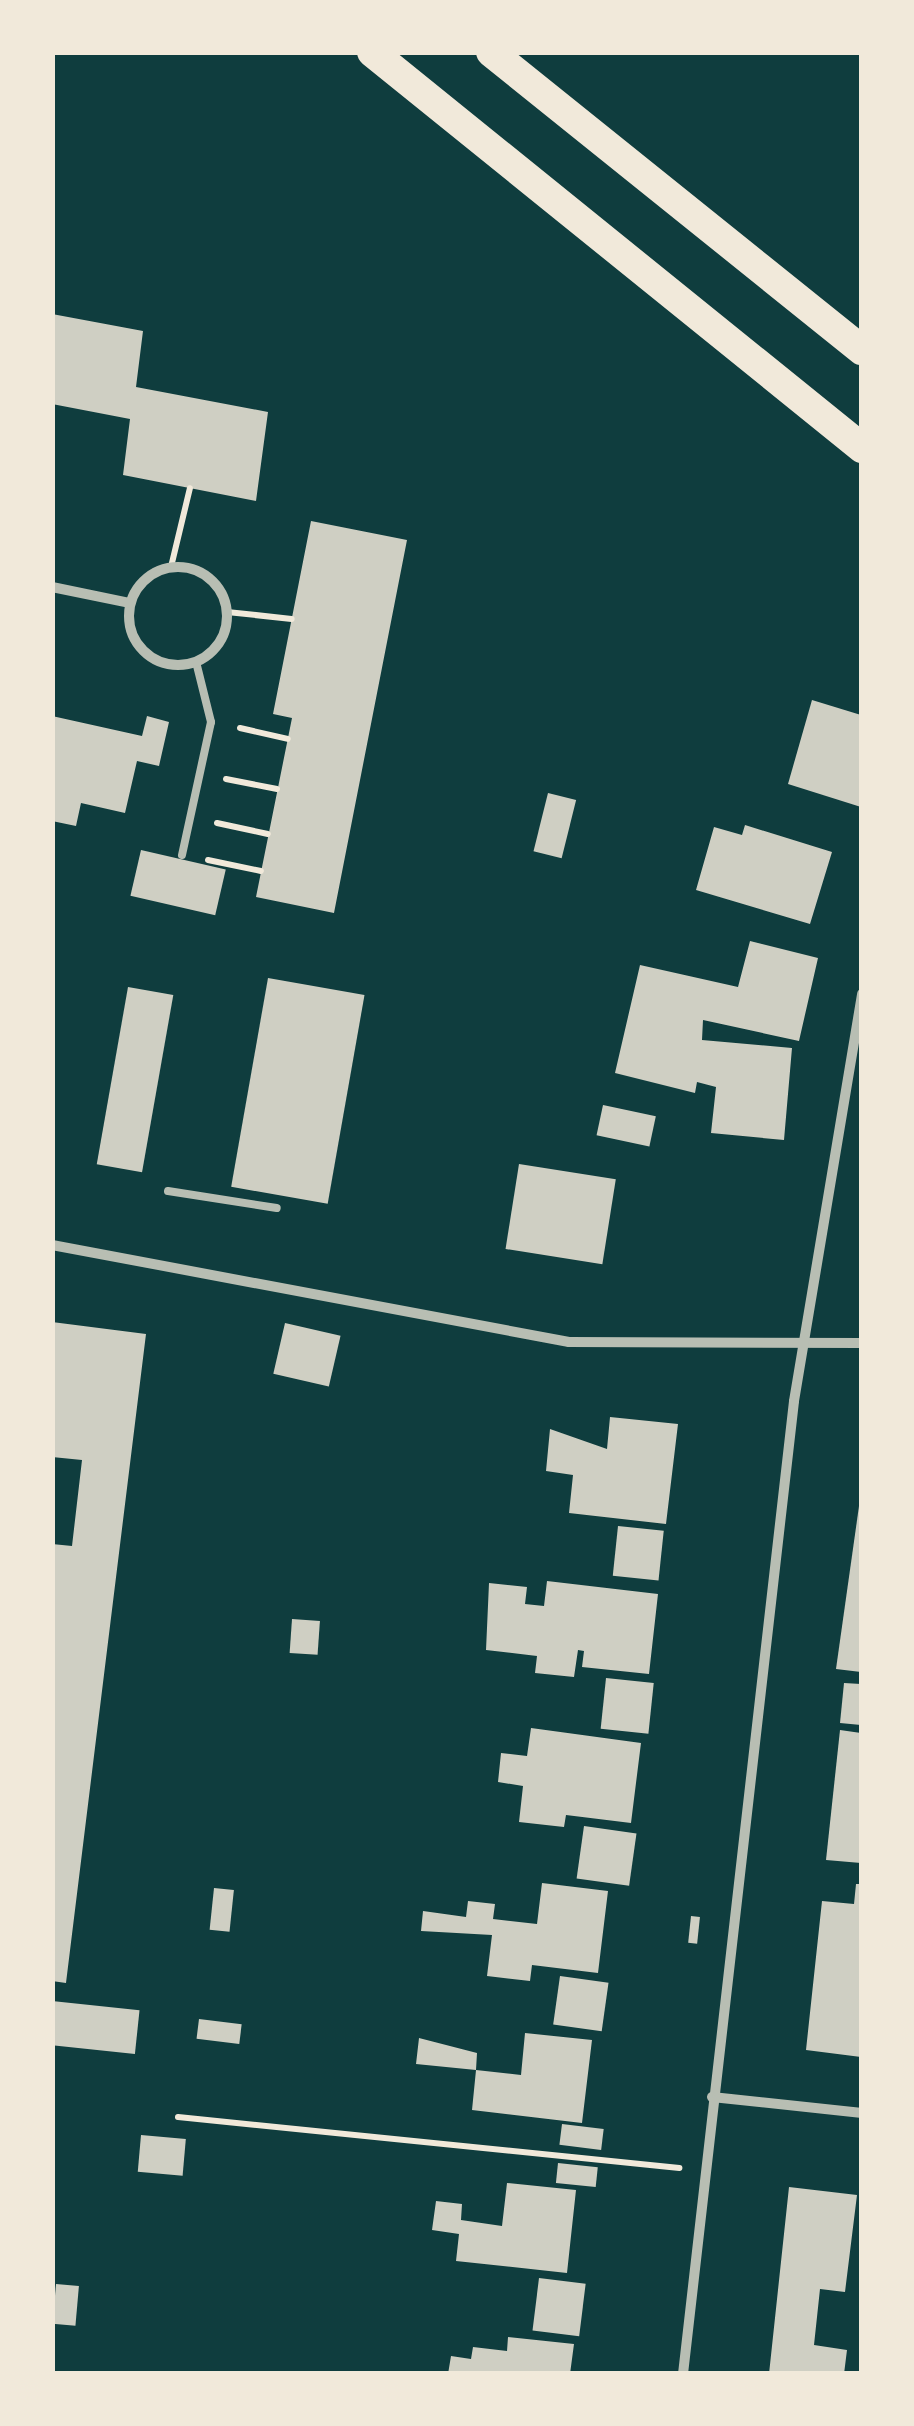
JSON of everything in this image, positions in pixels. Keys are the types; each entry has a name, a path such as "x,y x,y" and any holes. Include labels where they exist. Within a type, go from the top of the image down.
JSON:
{"highway":[{"path":"372,52 862,448"},
{"path":"491,52 862,350"}],"street":[{"path":"172,567 194,568 213,580 227,612 222,638 196,662 172,665 153,658 130,625 130,603 142,582 172,567"},
{"path":"52,587 130,603"},
{"path":"682,2374 804,1341 862,994"},
{"path":"52,1245 569,1342 862,1342"},
{"path":"712,2096 862,2113"}],"lane":[{"path":"182,855 212,722 196,662"},
{"path":"168,1191 276,1208"}],"path":[{"path":"172,567 190,488"},
{"path":"227,612 292,619"},
{"path":"212,722 288,739"},
{"path":"200,774 277,789"},
{"path":"191,818 268,834"},
{"path":"182,855 261,871"},
{"path":"178,2117 704,2171"}],"building":[{"path":"52,314 143,331 136,387 268,412 256,501 123,475 130,419 52,404"},
{"path":"311,521 407,540 334,913 256,897 292,718 273,714"},
{"path":"812,700 861,715 861,807 788,784"},
{"path":"52,716 142,736 147,716 169,722 159,766 137,761 125,813 81,803 76,826 52,821"},
{"path":"548,793 576,800 562,858 533,851"},
{"path":"745,825 832,852 810,924 696,890 714,827 742,835"},
{"path":"141,850 226,870 215,915 130,896"},
{"path":"750,941 818,958 799,1041 703,1020 702,1040 792,1048 784,1140 711,1133 716,1087 697,1082 695,1093 615,1073 640,965 738,987"},
{"path":"268,978 365,995 328,1204 231,1187"},
{"path":"128,987 173,995 142,1172 97,1164"},
{"path":"603,1105 656,1116 649,1147 597,1135"},
{"path":"519,1164 616,1179 602,1264 506,1249"},
{"path":"52,1322 146,1334 66,1983 52,1981 52,1544 72,1546 82,1460 52,1457"},
{"path":"285,1323 341,1336 329,1386 273,1374"},
{"path":"610,1417 678,1424 666,1524 569,1513 573,1475 546,1471 550,1429 607,1449"},
{"path":"861,1492 861,1672 836,1669"},
{"path":"618,1526 664,1531 659,1581 613,1576"},
{"path":"547,1581 658,1594 649,1674 582,1667 584,1651 578,1650 574,1677 535,1673 537,1656 486,1650 489,1583 527,1587 525,1604 544,1606"},
{"path":"292,1619 320,1621 318,1655 290,1653"},
{"path":"606,1678 654,1683 648,1734 601,1729"},
{"path":"844,1683 861,1684 861,1725 840,1723"},
{"path":"531,1728 641,1743 631,1823 566,1815 564,1827 519,1822 523,1786 498,1782 501,1753 527,1756"},
{"path":"840,1730 861,1733 861,1863 826,1860"},
{"path":"584,1826 636,1833 629,1886 577,1878"},
{"path":"542,1883 608,1891 598,1973 532,1965 530,1981 487,1976 492,1935 421,1931 423,1911 466,1917 468,1901 495,1904 493,1919 537,1924"},
{"path":"856,1884 861,1884 861,2057 806,2050 822,1901 854,1904"},
{"path":"214,1888 234,1890 230,1932 210,1930"},
{"path":"691,1916 700,1917 697,1944 688,1943"},
{"path":"560,1976 609,1983 602,2031 553,2025"},
{"path":"52,2001 140,2010 135,2054 52,2045"},
{"path":"199,2019 242,2024 239,2044 197,2039"},
{"path":"525,2033 592,2040 582,2123 472,2110 476,2070 521,2075"},
{"path":"419,2038 477,2053 476,2070 416,2064"},
{"path":"562,2124 604,2129 601,2150 559,2145"},
{"path":"141,2135 186,2139 183,2176 138,2172"},
{"path":"558,2163 598,2167 596,2187 556,2183"},
{"path":"507,2183 576,2190 567,2273 456,2261 459,2234 432,2230 436,2201 462,2204 461,2220 502,2226"},
{"path":"789,2187 857,2195 845,2292 820,2289 814,2345 847,2350 844,2374 769,2374"},
{"path":"539,2278 586,2284 579,2336 533,2331"},
{"path":"56,2284 79,2286 75,2326 53,2324"},
{"path":"508,2337 574,2344 570,2374 448,2374 451,2356 471,2359 473,2347 507,2351"}]}
